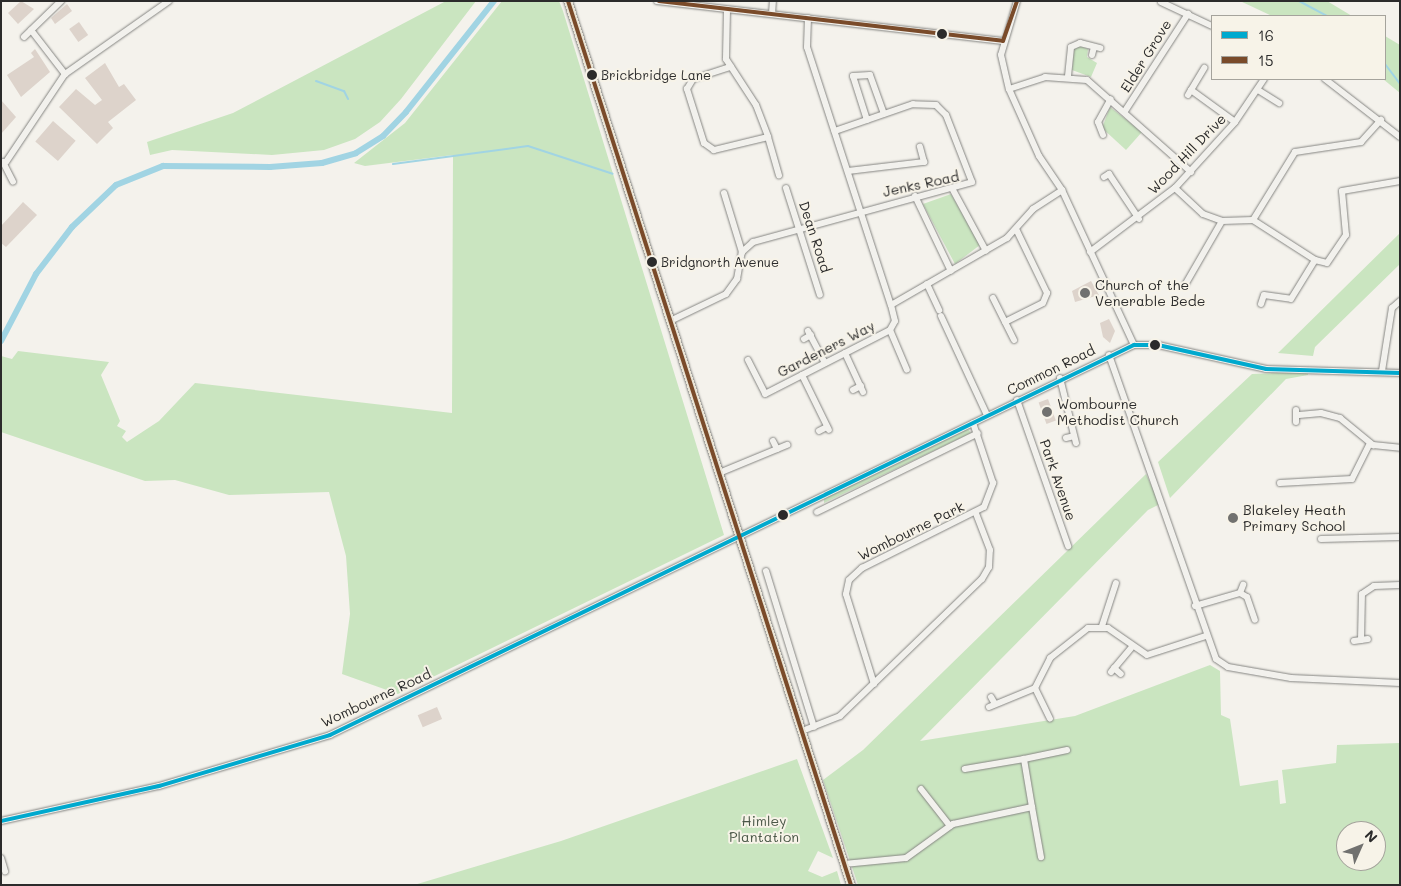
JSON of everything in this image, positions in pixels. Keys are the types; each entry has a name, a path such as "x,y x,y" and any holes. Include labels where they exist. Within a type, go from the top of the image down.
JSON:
{"main road":[{"path":"568,1 764,617 821,789 850,885"}],"street":[{"path":"24,37 61,1"},
{"path":"14,182 3,162 65,74 169,1"},
{"path":"657,1 1004,41"},
{"path":"772,14 773,1"},
{"path":"1017,1 1004,41 1002,65 1009,89 1039,156 1062,190 1134,345"},
{"path":"1160,2 1211,26"},
{"path":"726,10 725,50 731,67 756,105 768,137 778,174"},
{"name":"Elder Grove","path":"1125,112 1188,14"},
{"name":"Gardeners Way","path":"760,362 750,363 765,394 890,330 895,320 807,47 808,18"},
{"path":"31,30 65,74"},
{"path":"1068,76 1071,47 1080,43 1097,47 1092,55"},
{"path":"731,67 693,79 689,85 704,143 719,150 768,137"},
{"path":"1204,68 1190,92 1235,122"},
{"path":"867,120 853,76 870,75 884,114"},
{"path":"1009,89 1046,77 1068,76 1088,80 1191,172"},
{"name":"Wood Hill Drive","path":"1090,252 1139,218 1175,188 1235,122 1263,80"},
{"path":"1326,80 1381,120 1400,137"},
{"path":"1258,90 1279,103"},
{"path":"1103,135 1098,122 1111,99"},
{"name":"Jenks Road","path":"835,131 920,102 943,111 973,177 968,187 915,196 860,210"},
{"path":"1253,220 1295,152 1361,142 1381,120"},
{"path":"848,171 924,162 920,148"},
{"path":"768,168 775,165"},
{"path":"1104,177 1109,174 1139,218"},
{"path":"1175,188 1203,214 1222,221 1253,220 1315,260 1327,263 1343,244 1348,228 1342,191 1400,181"},
{"name":"Dean Road","path":"786,188 820,295"},
{"path":"952,190 986,250"},
{"path":"891,305 986,250 1016,229 1033,208 1062,190"},
{"path":"670,321 726,294 737,279 742,252 724,193"},
{"path":"915,196 951,271"},
{"path":"742,252 753,242 860,210"},
{"path":"1185,286 1222,221"},
{"path":"1005,322 1043,303 1047,293 1016,229"},
{"path":"1260,304 1264,295 1291,299 1315,260"},
{"path":"927,284 987,415"},
{"path":"993,298 1014,340"},
{"path":"1382,371 1392,308 1400,301"},
{"path":"890,330 907,370"},
{"path":"804,339 810,333 825,363"},
{"name":"Common Road","path":"738,536 973,423 1060,378 1134,345 1168,347 1266,369 1287,367 1400,373"},
{"path":"846,353 862,389 853,390"},
{"path":"1109,356 1152,471 1195,606 1216,659 1228,667 1291,678 1400,682"},
{"path":"802,375 828,429 818,432"},
{"path":"1060,378 1075,439 1066,438"},
{"name":"Park Avenue","path":"1018,400 1068,541"},
{"path":"1297,416 1321,413 1340,418 1370,443 1400,448"},
{"name":"Wombourne Park","path":"874,684 846,594 849,580 862,568 976,513 987,502 993,483 978,433 973,423"},
{"path":"818,498 820,511 978,433"},
{"path":"773,441 777,449"},
{"path":"1280,483 1352,479 1370,443"},
{"path":"719,473 787,445"},
{"name":"Wombourne Park","path":"802,731 840,716 982,580 989,567 990,550 976,513"},
{"name":"Wombourne Road","path":"1,820 159,786 330,735 738,536"},
{"path":"1321,539 1400,537"},
{"path":"766,571 814,727"},
{"path":"1102,626 1116,584"},
{"path":"1240,592 1242,585"},
{"path":"1361,640 1362,594 1374,586 1400,585"},
{"path":"1195,606 1240,592"},
{"path":"1240,592 1246,597 1255,620"},
{"path":"764,617 778,613"},
{"path":"1102,626 1131,648 1147,655 1206,636"},
{"path":"991,697 992,705 1035,688 1056,652 1085,630 1102,626"},
{"path":"1122,674 1113,670 1131,648"},
{"path":"1035,688 1050,719"},
{"path":"965,769 1067,750"},
{"path":"1024,759 1041,857"},
{"path":"921,789 950,826"},
{"path":"844,864 915,855 950,826 1032,807"},
{"path":"1,858 5,871"}],"green space":[{"path":"446,1 476,1 401,99 380,122 355,139 324,150 272,155 172,150 150,155 147,142 233,113"},
{"path":"502,1 559,1 724,535 398,694 342,674 350,614 346,556 329,492 229,495 175,480 145,481 1,432 1,356 12,359 18,351 109,362 101,375 120,421 117,426 126,431 122,437 127,442 159,421 195,383 452,413 453,155 365,166 354,163 405,123"},
{"path":"1240,1 1327,1 1350,15 1270,15"},
{"path":"1386,37 1400,45 1400,93 1384,80 1386,80"},
{"path":"1080,46 1088,49 1087,57 1097,63 1091,77 1072,70 1074,49"},
{"path":"1110,107 1142,132 1126,150 1102,128"},
{"path":"951,194 980,245 955,264 923,204"},
{"path":"1400,233 1400,264 1315,347 1313,356 1278,353"},
{"path":"1308,372 1308,375 1286,379 1170,498 1158,462 1252,374"},
{"path":"968,429 971,433 824,503 824,499"},
{"path":"1146,474 1160,504 1148,510 920,741 1075,716 1210,665 1220,671 1221,715 1230,719 1240,786 1278,780 1280,804 1286,803 1282,770 1336,763 1337,745 1400,743 1400,885 858,885 823,780 863,750"},
{"name":"Himley Plantation","path":"797,759 833,858 818,851 808,871 822,877 837,871 841,885 414,885 561,841"}],"building":[{"path":"21,1 34,9 18,24 8,13"},
{"path":"67,4 72,11 55,24 51,18"},
{"path":"79,22 88,35 78,42 69,29"},
{"path":"35,49 50,72 21,97 7,75 34,57 31,53"},
{"path":"105,63 119,87 124,84 136,100 108,122 113,128 97,144 59,107 76,89 95,105 102,100 85,78"},
{"path":"1,100 16,117 1,134"},
{"path":"53,121 76,141 58,161 35,141"},
{"path":"23,202 37,215 6,247 1,243 1,226"},
{"name":"Church of the Venerable Bede","path":"1091,281 1099,295 1075,302 1072,291"},
{"path":"1109,319 1115,331 1110,343 1103,337 1100,323"},
{"name":"Wombourne Methodist Church","path":"1048,399 1056,421 1046,424 1039,402"},
{"path":"437,707 442,719 423,727 418,715"}],"waterway":[{"path":"1,341 36,274 72,227 116,185 163,166 270,167 322,163 356,153 383,136 406,112 494,1"},
{"path":"1299,1 1325,15"},
{"path":"1386,65 1400,84"},
{"path":"316,81 344,91 348,99"},
{"path":"393,164 528,146 613,174"}],"transit line":[{"name":"15","path":"568,1 851,885"},
{"name":"15","path":"659,1 1003,41"},
{"name":"15","path":"1003,41 1017,1"},
{"name":"16","path":"1,821 159,786 330,735 1134,345 1158,345 1266,369 1400,373"}],"place":[{"name":"Brickbridge Lane","path":"592,75"},
{"name":"Bridgnorth Avenue","path":"652,262"},
{"name":"Church of the Venerable Bede","path":"1085,293"},
{"name":"Wombourne Methodist Church","path":"1047,412"},
{"name":"Blakeley Heath Primary School","path":"1233,518"}]}
